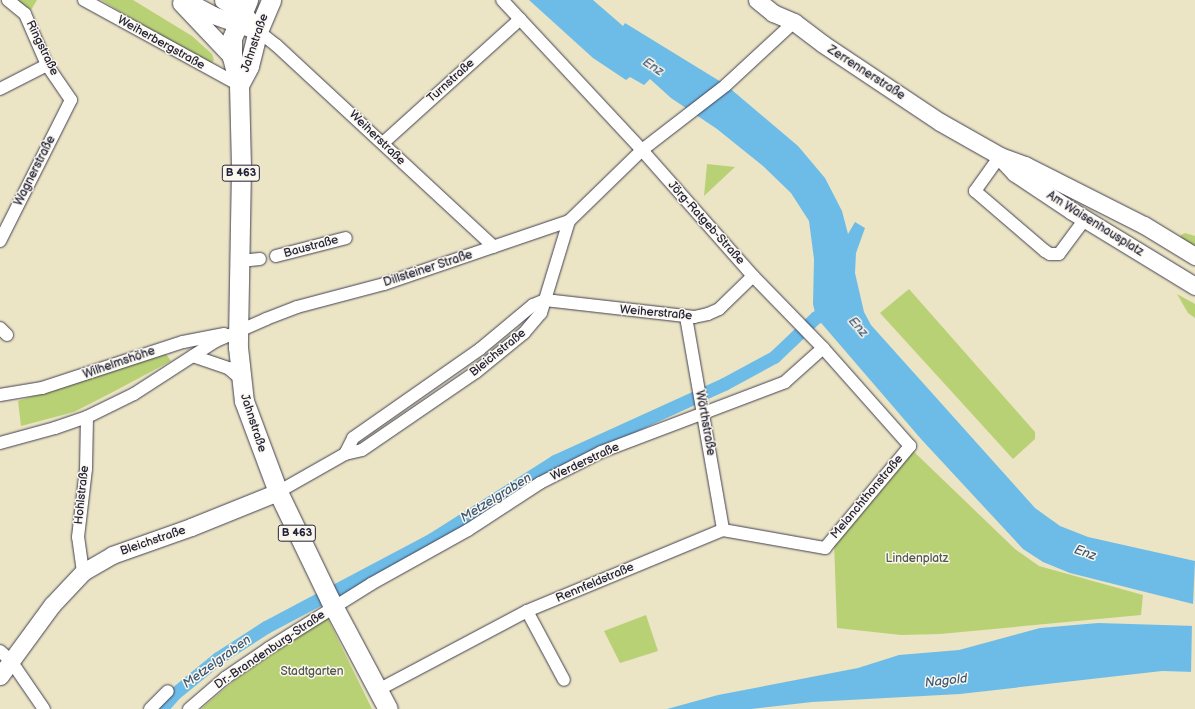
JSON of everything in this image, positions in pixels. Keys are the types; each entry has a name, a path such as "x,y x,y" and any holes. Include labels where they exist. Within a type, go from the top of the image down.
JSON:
{"main road":[{"path":"178,0 232,56"},
{"path":"185,0 213,15 242,12"},
{"path":"223,0 242,12 258,31"},
{"name":"Jahnstraße","path":"239,85 249,66 258,31 271,0"},
{"name":"Zerrennerstraße","path":"757,0 773,13 794,22"},
{"name":"Zerrennerstraße","path":"776,0 794,22 823,44 940,122"},
{"name":"Jahnstraße","path":"242,12 232,38 232,56 239,85 240,261 238,331 240,378 251,424 278,492 332,603 388,709"},
{"name":"Am Waisenhausplatz","path":"940,122 1000,156 1025,165 1144,225 1195,256"},
{"name":"Am Waisenhausplatz","path":"1000,156 1015,173 1085,219 1195,286"},
{"name":"Bleichstraße","path":"0,676 6,656 61,594 83,572 112,556 191,528 278,492"}],"street":[{"name":"Ringstraße","path":"8,0 25,14 48,65 71,100"},
{"name":"Weiherbergstraße","path":"84,0 239,85"},
{"name":"Jörg-Ratgeb-Straße","path":"502,0 642,150 753,276 820,345 910,446"},
{"name":"Turnstraße","path":"383,143 520,19"},
{"name":"Dillsteiner Straße","path":"0,442 55,428 87,417 134,394 216,341 297,307 384,284 569,221 642,150 688,112 728,84 794,22"},
{"name":"Weiherstraße","path":"258,31 383,143 494,247"},
{"path":"0,89 48,65"},
{"name":"Wagnerstraße","path":"0,241 71,100"},
{"path":"1000,156 975,191 1045,251 1050,254 1059,254 1085,219"},
{"name":"Bleichstraße","path":"278,492 345,454 362,450 502,353 524,333 538,318 569,221"},
{"name":"Baustraße","path":"276,256 346,238"},
{"path":"240,261 260,259"},
{"name":"Weiherstraße","path":"545,300 686,317 708,314 719,308 753,276"},
{"name":"Bleichstraße","path":"345,454 353,438 431,384 533,305 545,300"},
{"name":"Wörthstraße","path":"686,317 723,530"},
{"name":"Wilhelmshöhe","path":"0,395 48,386 183,342 238,331"},
{"name":"Werderstraße","path":"332,603 468,530 540,483 601,452 702,409 785,382 820,345"},
{"path":"193,356 228,368 240,378"},
{"path":"431,384 440,397"},
{"name":"Hohlstraße","path":"83,572 78,538 86,469 87,417"},
{"name":"Melanchthonstraße","path":"723,530 825,548 910,446"},
{"name":"Rennfeldstraße","path":"378,690 527,611 723,530"},
{"name":"Dr.-Brandenburg-Straße","path":"189,709 225,678 332,603"},
{"path":"527,611 564,680"},
{"path":"6,656 44,709"},
{"path":"150,709 168,691"}],"green space":[{"path":"17,0 37,0 31,10"},
{"path":"101,0 133,0 192,36 212,54 214,60 211,64 201,60"},
{"path":"707,164 735,167 704,196"},
{"path":"1185,233 1195,236 1195,251 1179,241 1181,235"},
{"path":"909,289 1035,432 1035,439 1013,459 880,313"},
{"path":"1177,294 1195,304 1195,318 1188,313"},
{"path":"166,354 171,361 74,412 21,426 18,401"},
{"name":"Lindenplatz","path":"910,448 1015,549 1039,566 1143,595 1141,615 940,634 901,635 837,628 834,541"},
{"path":"646,615 658,651 620,663 604,631"},
{"name":"Stadtgarten","path":"327,617 372,709 201,709 236,679"}],"water":[{"name":"Enz","path":"529,0 593,0 623,26 625,23 726,85 798,146 825,178 842,211 848,234 855,222 865,228 856,253 855,273 864,312 871,325 1035,508 1060,526 1088,537 1195,561 1193,604 1070,573 1043,562 1023,549 921,439 816,317 813,304 814,259 809,221 791,193 763,166 717,129 671,98 650,79 644,85 630,77 626,80 593,58"},
{"name":"Nagold","path":"1098,623 1195,626 1195,672 1162,671 960,694 812,702 751,709 667,709 718,695 858,668 899,655 959,650 1040,628"}],"pier":[{"path":"1192,623 1195,624 1195,674 1191,674"}],"waterway":[{"name":"Metzelgraben","path":"161,709 174,694 218,658 266,627 432,539 555,461 724,384 774,357 816,317 833,313"}]}
